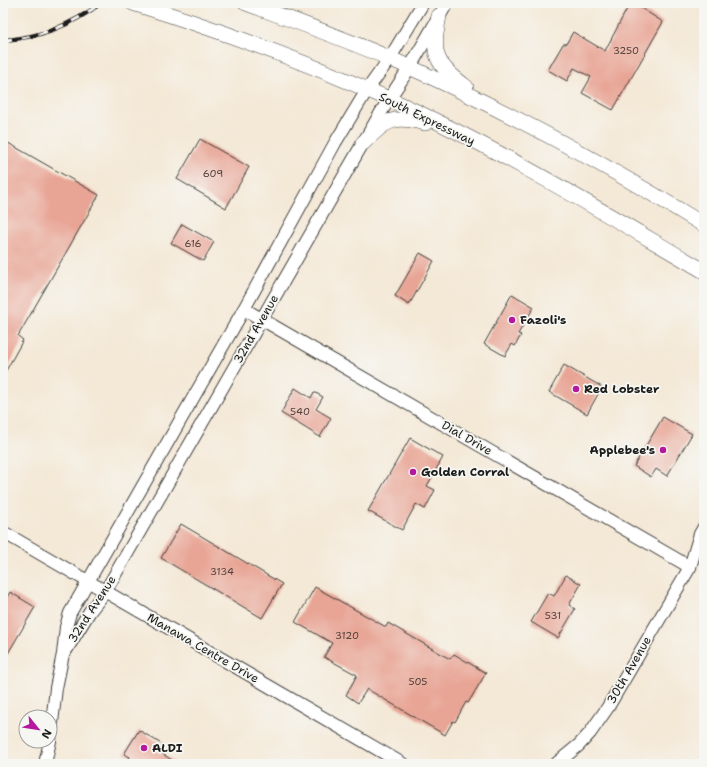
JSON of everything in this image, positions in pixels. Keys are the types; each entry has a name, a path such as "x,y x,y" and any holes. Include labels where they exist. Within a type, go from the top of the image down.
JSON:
{"main road":[{"name":"South Expressway","path":"133,3 234,36 388,99 450,129 559,187 704,271"},
{"path":"246,3 335,35 390,58 487,104 544,132 612,170 704,225"},
{"path":"439,16 435,36 435,46 439,62 454,77 487,104"},
{"path":"363,143 381,127 398,119 409,118 450,129"}],"street":[{"name":"32nd Avenue","path":"54,709 66,627 70,613 244,309 335,143 367,90 390,58 423,3"},
{"name":"32nd Avenue","path":"63,654 90,611 105,592 388,99 410,67 447,3"},
{"name":"Dial Drive","path":"244,309 690,567"},
{"name":"30th Avenue","path":"556,764 579,745 599,721 690,567 700,534 704,527"},
{"name":"Manawa Centre Drive","path":"3,532 403,764"},
{"name":"30th Avenue","path":"690,567 704,553"},
{"name":"32nd Avenue","path":"45,764 48,749"}],"building":[{"path":"630,3 633,3 663,22 613,110 582,93 591,77 574,68 567,81 548,70 563,44 566,44 573,32 605,51"},
{"path":"200,139 249,167 226,208 177,179"},
{"path":"3,140 99,195 18,336 23,340 3,376"},
{"path":"182,224 214,242 203,261 171,243"},
{"path":"420,253 434,261 409,305 395,296"},
{"name":"Fazoli's","path":"512,294 534,307 518,334 521,335 515,346 512,344 505,356 484,344"},
{"name":"Red Lobster","path":"564,365 602,387 587,414 549,392"},
{"path":"295,388 311,398 314,392 323,397 316,409 331,418 320,437 281,413"},
{"name":"Applebee's","path":"663,417 692,434 667,476 656,469 651,477 634,466"},
{"name":"Golden Corral","path":"410,438 443,457 427,486 435,490 425,509 416,504 402,530 368,511"},
{"path":"181,524 282,584 262,618 161,558"},
{"path":"566,575 581,584 569,605 575,609 558,638 531,622 548,593 554,596"},
{"path":"315,587 386,627 388,623 450,659 454,654 486,673 468,703 466,702 455,722 453,721 445,735 367,689 358,703 346,695 357,675 324,657 332,643 295,622"},
{"path":"10,592 35,607 3,662 3,604"},
{"name":"ALDI","path":"139,730 163,745 158,751 178,764 126,764 130,757 124,754"}],"railway":[{"path":"3,40 16,39 55,29 79,18 101,3"}],"place":[{"name":"Fazoli's","path":"512,320"},
{"name":"Red Lobster","path":"576,389"},
{"name":"Applebee's","path":"663,450"},
{"name":"Golden Corral","path":"413,472"},
{"name":"ALDI","path":"144,748"}]}
